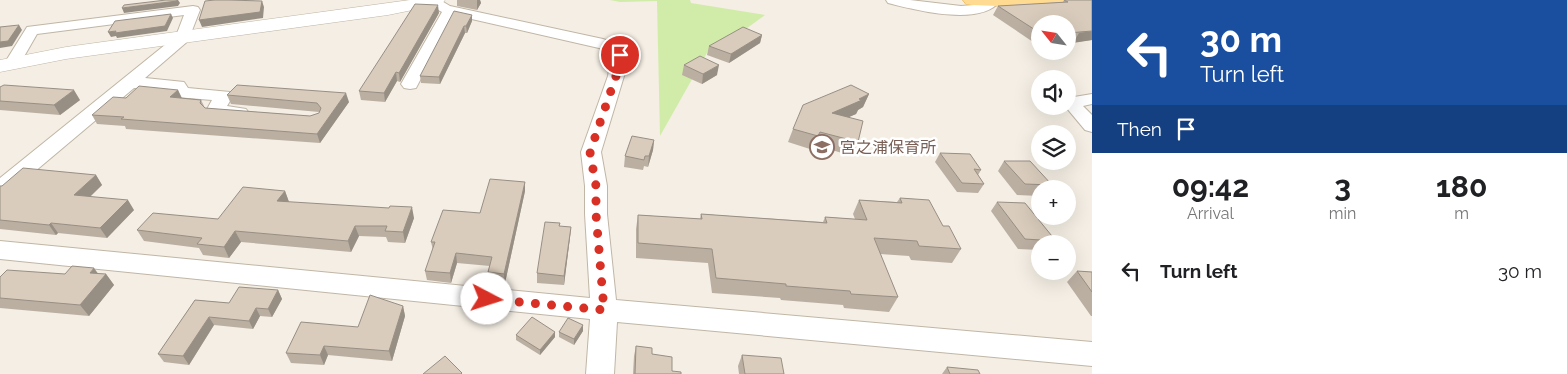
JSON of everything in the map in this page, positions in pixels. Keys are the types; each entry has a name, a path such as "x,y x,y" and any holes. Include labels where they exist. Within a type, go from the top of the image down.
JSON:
{"main road":[{"path":"972,0 1072,0"}],"street":[{"path":"893,0 916,6 948,10 982,9 990,6 993,1"},
{"path":"410,84 439,4"},
{"path":"6,65 66,53 439,4 603,44 620,50 616,76 590,152 596,186 596,214 604,310 600,374"},
{"path":"0,189 183,38 193,10 32,30 6,65"},
{"path":"128,82 178,86 182,93 224,96 215,111 254,114"},
{"path":"1092,99 1072,102 1074,107 1092,126"},
{"path":"0,250 604,310 1092,354"}],"green space":[{"path":"610,0 690,0 691,3 765,15 743,31 708,51 660,136 657,1 620,2"}],"building":[{"path":"166,0 177,1 122,8 124,5"},
{"path":"1064,0 1092,0 1092,31 1076,32 1076,15 1031,15 1031,27 998,6 1068,2"},
{"path":"205,1 262,1 260,12 199,20"},
{"path":"415,4 438,5 399,73 396,72 384,93 359,91 390,43"},
{"path":"454,11 472,15 466,26 464,26 439,77 420,76"},
{"path":"171,14 165,26 115,33 116,31 108,32 115,21"},
{"path":"19,25 8,41 0,42 0,27"},
{"path":"743,27 762,35 731,54 709,46"},
{"path":"700,56 719,65 703,74 684,65"},
{"path":"4,85 74,90 54,105 0,101 0,87"},
{"path":"237,85 346,93 317,134 121,119 124,117 92,115 113,97 126,98 139,86 178,90 170,97 201,100 200,103 205,108 310,116 319,113 321,108 317,103 227,95"},
{"path":"851,85 869,94 859,99 862,100 832,113 863,121 858,142 820,132 818,136 793,129 803,105"},
{"path":"632,136 654,140 649,156 645,156 644,160 625,156"},
{"path":"940,153 970,154 981,170 974,169 984,184 962,183"},
{"path":"1004,161 1030,161 1031,170 1038,170 1047,180 1031,180 1031,184 1025,184"},
{"path":"23,168 96,175 74,195 128,200 100,228 0,220 0,186"},
{"path":"490,179 525,182 504,274 488,272 492,257 456,253 450,273 425,271 435,242 431,242 443,210 480,213"},
{"path":"243,187 285,191 277,201 389,208 390,206 412,207 403,232 385,231 387,226 355,226 348,241 235,231 224,247 197,244 202,238 137,230 153,213 218,219"},
{"path":"900,198 929,200 943,226 949,226 961,249 919,246 917,241 874,238 898,297 851,294 850,291 716,278 712,249 638,243 638,215 702,219 701,214 827,223 825,217 867,220 859,200 902,203"},
{"path":"997,202 1025,203 1031,210 1031,225 1043,225 1051,235 1031,235 1031,239 1025,239"},
{"path":"545,222 560,223 559,226 571,227 564,276 537,273"},
{"path":"72,266 94,268 90,273 106,274 80,305 0,298 0,277 7,270 65,274"},
{"path":"1077,271 1092,272 1092,292"},
{"path":"239,287 278,290 268,309 256,308 249,321 209,317 183,356 158,354 195,300 229,303"},
{"path":"370,295 403,306 389,351 324,346 320,355 286,353 301,322 358,327"},
{"path":"532,317 555,332 540,350 516,335"},
{"path":"568,318 583,325 574,339 559,332"},
{"path":"636,346 652,348 652,354 672,357 672,371 681,372 681,374 635,374"},
{"path":"742,355 781,358 784,374 745,374"},
{"path":"445,356 461,374 423,374"},
{"path":"947,367 978,370 980,374 950,374"}],"place":[{"name":"宮之浦保育所","path":"822,147"}],"route":[{"path":"487,299 604,310 596,214 596,186 590,152 616,76 620,55"}]}
